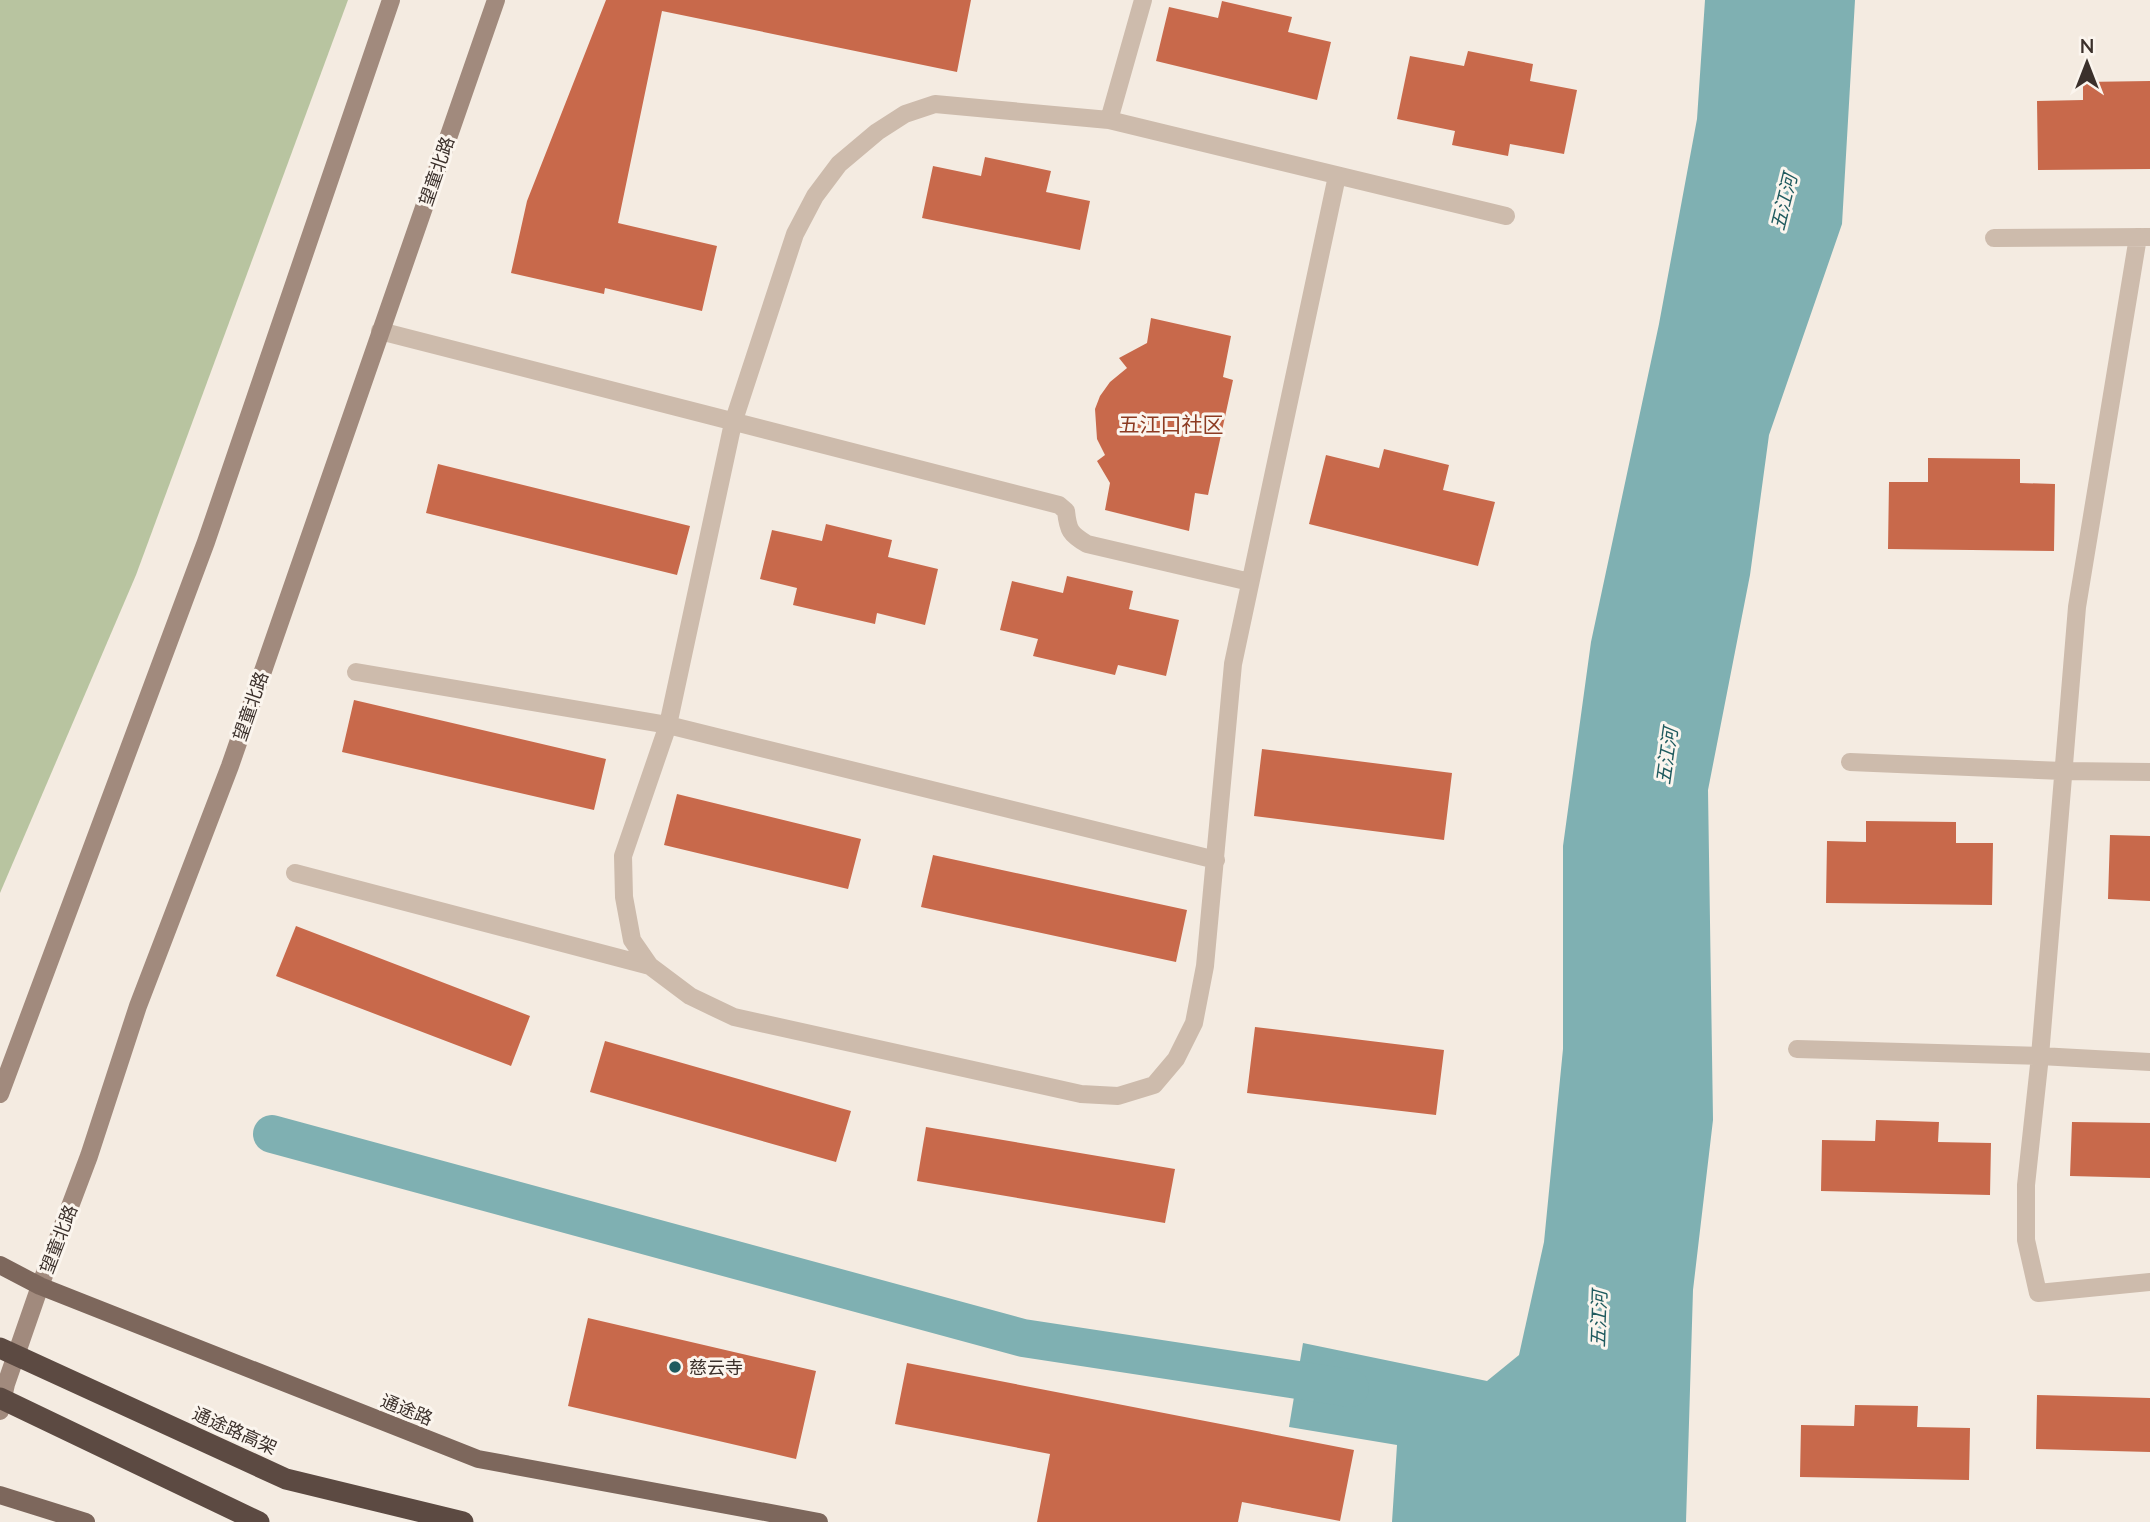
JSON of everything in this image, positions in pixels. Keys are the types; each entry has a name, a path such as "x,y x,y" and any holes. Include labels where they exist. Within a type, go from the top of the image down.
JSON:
{"highway":[{"name":"通途路高架","path":"0,1348 286,1479 463,1522"},
{"path":"0,1398 259,1522"}],"main road":[{"path":"0,1094 206,542 391,0"},
{"name":"望童北路","path":"0,1410 6,1384 89,1156 138,1006 230,766 496,0"},
{"name":"通途路","path":"0,1265 40,1286 478,1460 819,1522"},
{"path":"0,1495 86,1522"}],"lane":[{"path":"1109,120 1143,0"},
{"path":"1337,176 1233,664 1205,966 1194,1023 1176,1059 1154,1085 1118,1096 1081,1094 734,1017 690,996 650,966 632,940 624,897 623,856 668,725 733,423 794,234 815,195 839,164 877,132 905,114 935,104 1109,120 1506,216"},
{"path":"1994,239 2144,237 2077,607 2040,1056 2026,1185 2026,1240 2038,1293 2150,1282"},
{"path":"380,331 1059,505 1066,511 1068,528 1087,544 1251,582"},
{"path":"356,672 668,725 1216,860"},
{"path":"1850,762 2150,772"},
{"path":"295,873 650,966"},
{"path":"1797,1049 2150,1062"}],"green space":[{"path":"0,0 348,0 136,575 0,893"}],"water":[{"name":"五江河","path":"1705,0 1855,0 1842,224 1769,435 1750,575 1708,790 1713,1120 1693,1290 1686,1522 1392,1522 1397,1445 1289,1427 1303,1343 1487,1381 1519,1355 1544,1242 1563,1049 1563,846 1591,642 1659,324 1697,119"}],"building":[{"path":"606,0 971,0 957,72 662,11 618,223 717,246 702,311 605,288 604,294 511,273 527,201"},
{"path":"1222,1 1292,17 1288,32 1331,42 1317,100 1156,61 1169,7 1218,18"},
{"path":"1468,51 1533,64 1530,81 1577,90 1564,154 1510,144 1508,156 1452,145 1455,131 1397,119 1410,56 1464,66"},
{"path":"2150,81 2150,169 2038,170 2037,101 2083,100 2083,82"},
{"path":"985,157 1051,171 1046,192 1090,201 1080,250 922,218 933,166 981,176"},
{"path":"1151,318 1231,336 1223,377 1233,380 1208,495 1195,493 1189,531 1105,510 1110,483 1097,461 1105,455 1097,439 1095,409 1110,382 1127,368 1119,358 1147,343"},
{"path":"1384,449 1449,465 1443,490 1495,502 1478,566 1309,524 1326,455 1379,468"},
{"path":"1928,458 2020,459 2020,483 2055,484 2054,551 1888,549 1889,482 1928,482"},
{"path":"438,464 690,526 677,575 426,513"},
{"path":"826,524 892,540 888,557 938,569 925,625 877,613 875,624 793,605 797,588 760,579 772,530 822,541"},
{"path":"1067,576 1133,591 1129,609 1179,620 1166,676 1118,665 1115,675 1033,656 1038,639 1000,630 1012,581 1063,593"},
{"path":"354,700 606,759 594,810 342,752"},
{"path":"1262,749 1452,773 1444,840 1254,816"},
{"path":"677,794 861,839 848,889 664,845"},
{"path":"1866,821 1956,822 1956,843 1993,843 1992,905 1826,903 1827,841 1866,842"},
{"path":"2110,835 2150,836 2150,901 2108,899"},
{"path":"933,855 1187,910 1176,962 921,907"},
{"path":"296,926 530,1016 511,1066 276,976"},
{"path":"1255,1027 1444,1050 1436,1115 1247,1093"},
{"path":"605,1041 851,1111 836,1162 590,1092"},
{"path":"1876,1120 1939,1122 1938,1142 1991,1143 1990,1195 1821,1191 1822,1140 1875,1141"},
{"path":"2072,1122 2150,1123 2150,1178 2070,1176"},
{"path":"926,1127 1175,1169 1165,1223 917,1181"},
{"path":"588,1318 816,1371 796,1459 568,1406"},
{"path":"907,1363 1354,1450 1340,1521 1242,1502 1238,1522 1037,1522 1050,1454 895,1424"},
{"path":"2037,1395 2150,1398 2150,1452 2036,1449"},
{"path":"1855,1405 1918,1406 1917,1427 1970,1428 1969,1480 1800,1477 1801,1425 1854,1426"}],"waterway":[{"path":"272,1134 1023,1338 1350,1388"}],"place":[{"name":"慈云寺","path":"675,1367"}],"district":[{"name":"五江口社区","path":"1171,423"}]}
